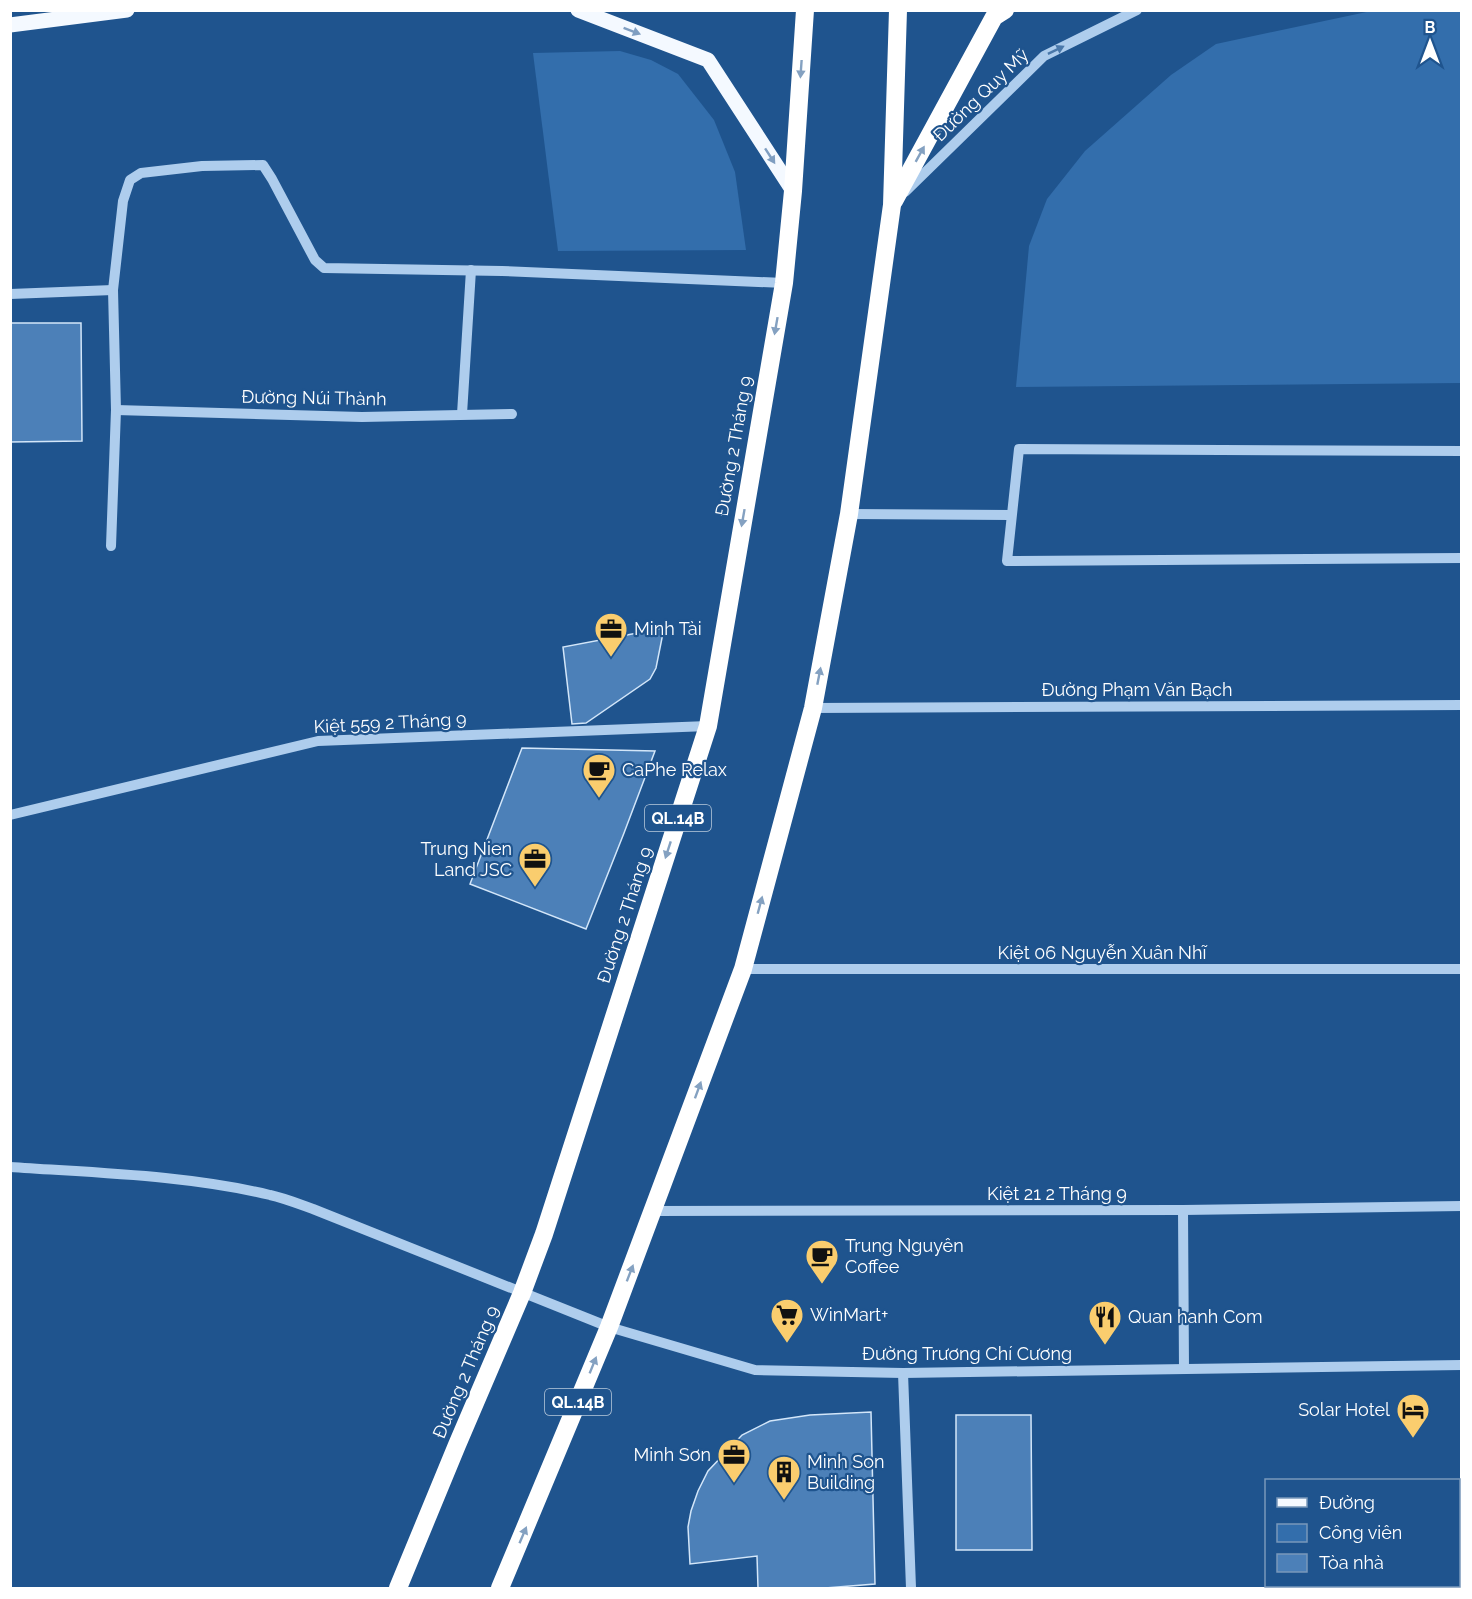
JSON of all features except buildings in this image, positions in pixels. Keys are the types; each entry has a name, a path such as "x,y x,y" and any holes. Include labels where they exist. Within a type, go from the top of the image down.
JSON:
{"highway":[{"name":"Đường 2 Tháng 9","path":"398,1588 522,1293 544,1234 708,726 784,283 793,191 805,10"},
{"name":"QL.14B","path":"500,1588 609,1327 743,969 813,708 849,514 892,205 898,10"},
{"path":"892,205 994,17 1005,10"}],"main road":[{"path":"10,25 127,10"},
{"path":"578,10 708,60 793,191"}],"street":[{"name":"Đường Quy Mỹ","path":"892,205 1044,56 1137,10"},
{"path":"111,546 116,410 113,290 123,201 130,180 141,173 202,166 263,165 315,260 324,268 471,270 784,283"},
{"path":"462,414 471,270"},
{"path":"10,294 113,290"},
{"name":"Đường Núi Thành","path":"116,410 362,417 512,414"},
{"path":"1461,451 1019,449 1007,561 1461,558"},
{"path":"849,514 1011,515"},
{"name":"Đường Phạm Văn Bạch","path":"813,708 1461,705"},
{"name":"Kiệt 559 2 Tháng 9","path":"10,815 318,741 708,726"},
{"name":"Kiệt 06 Nguyễn Xuân Nhĩ","path":"743,969 1461,969"},
{"name":"Đường Trương Chí Cương","path":"10,1167 190,1182 271,1195 313,1209 609,1327 755,1370 903,1373 1461,1365"},
{"name":"Kiệt 21 2 Tháng 9","path":"653,1211 1184,1210 1461,1206"},
{"path":"1184,1210 1184,1368"},
{"path":"903,1373 911,1588"}],"green space":[{"path":"1376,10 1461,11 1461,383 1016,387 1029,246 1047,199 1085,151 1171,75 1216,44"},
{"path":"620,51 651,60 678,74 714,120 735,172 746,250 558,251 533,53"}],"place":[{"name":"Minh Tài","path":"611,658"},
{"name":"CaPhe Relax","path":"599,799"},
{"name":"Trung Nien Land JSC","path":"535,888"},
{"name":"Trung Nguyên Coffee","path":"822,1285"},
{"name":"WinMart+","path":"787,1344"},
{"name":"Quan hanh Com","path":"1105,1346"},
{"name":"Solar Hotel","path":"1413,1439"},
{"name":"Minh Sơn","path":"734,1484"},
{"name":"Minh Son Building","path":"784,1501"}]}
